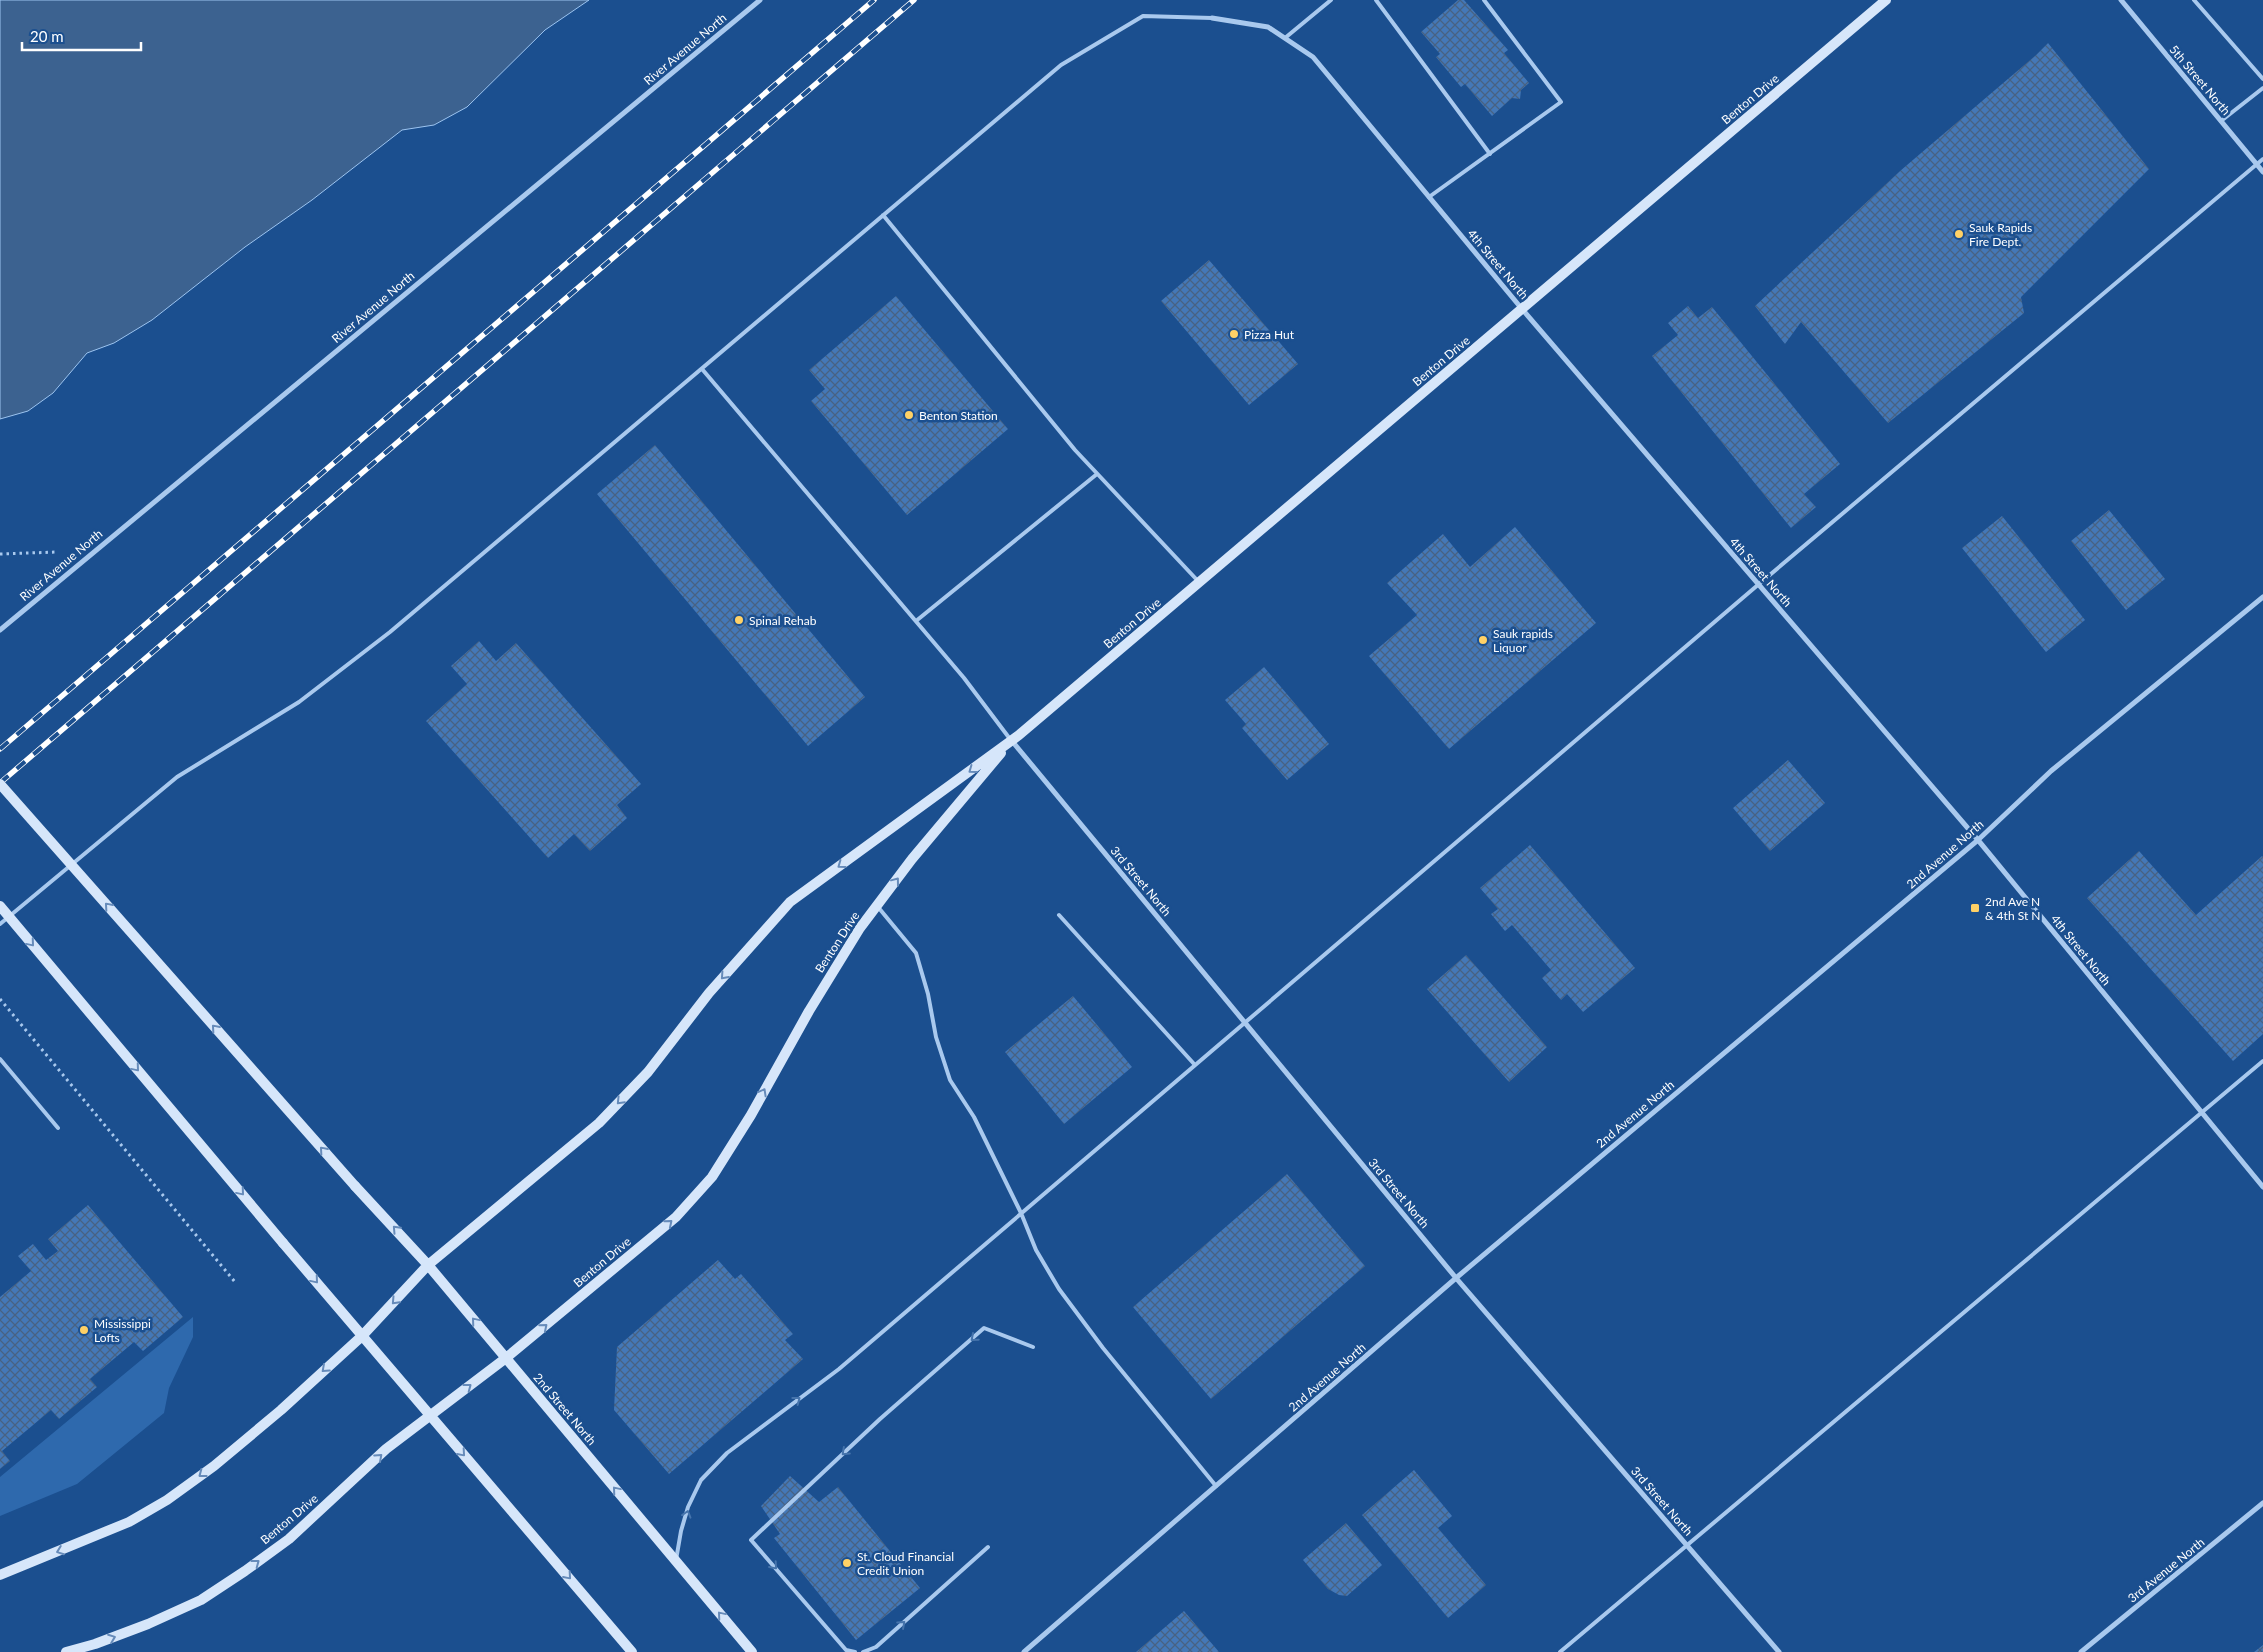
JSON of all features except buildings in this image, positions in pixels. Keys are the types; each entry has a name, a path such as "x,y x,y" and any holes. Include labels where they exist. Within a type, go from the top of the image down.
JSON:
{"main road":[{"name":"Benton Drive","path":"0,1575 129,1522 167,1500 221,1460 362,1336 428,1265 599,1123 648,1072 709,993 790,902 1012,741 1886,0"},
{"name":"Benton Drive","path":"66,1652 95,1644 148,1624 201,1600 238,1576 289,1539 386,1450 506,1358 676,1217 712,1177 751,1115 809,1011 860,928 912,859 1012,741"},
{"name":"2nd Street North","path":"0,784 355,1186 428,1265 752,1652"},
{"path":"0,906 283,1243 632,1652"}],"street":[{"name":"River Avenue North","path":"0,630 760,0"},
{"name":"5th Street North","path":"2124,1 2263,172"},
{"name":"4th Street North","path":"1212,18 1268,27 1313,57 1522,309 1978,840 2263,1187"},
{"name":"2nd Avenue North","path":"1024,1652 1456,1278 1978,840 2051,771 2263,597"},
{"name":"3rd Street North","path":"1012,741 1456,1278 1779,1652"},
{"name":"3rd Avenue North","path":"2081,1652 2263,1503"}],"lane":[{"path":"1285,38 1331,0"},
{"path":"1376,0 1490,154"},
{"path":"1430,197 1560,102 1484,0"},
{"path":"2194,0 2263,78"},
{"path":"0,924 177,777 299,702 390,632 1061,65 1143,16 1212,18"},
{"path":"2221,121 2263,88"},
{"path":"676,1562 681,1531 688,1507 701,1480 727,1453 839,1369 1758,584 2263,159"},
{"path":"883,215 1097,474 1148,525 1199,582"},
{"path":"702,369 964,678 1012,741"},
{"path":"916,621 1097,474"},
{"path":"877,905 916,953 928,994 936,1037 950,1080 974,1117 1021,1213 1036,1250 1059,1289 1103,1348 1216,1486"},
{"path":"1059,915 1195,1065"},
{"path":"0,1059 58,1128"},
{"path":"1560,1652 2201,1111 2263,1061"},
{"path":"855,1652 846,1650 751,1540 880,1419 984,1328 1033,1347"},
{"path":"863,1652 876,1647 988,1547"}],"path":[{"path":"0,554 95,550"},
{"path":"0,999 235,1282"}],"shaded area":[{"path":"0,0 589,0 545,30 467,107 434,125 402,130 312,200 245,247 152,320 114,343 87,353 53,393 28,411 0,419"},
{"path":"193,1317 193,1337 169,1388 164,1413 77,1484 0,1516 0,1477"}],"railway":[{"path":"0,749 874,0"},
{"path":"0,783 914,0"}],"place":[{"name":"Sauk Rapids Fire Dept.","path":"1959,234"},
{"name":"Pizza Hut","path":"1234,334"},
{"name":"Benton Station","path":"909,415"},
{"name":"Spinal Rehab","path":"739,620"},
{"name":"Sauk rapids Liquor","path":"1483,640"},
{"name":"2nd Ave N & 4th St N","path":"1975,908"},
{"name":"Mississippi Lofts","path":"84,1330"},
{"name":"St. Cloud Financial Credit Union","path":"847,1563"}]}
